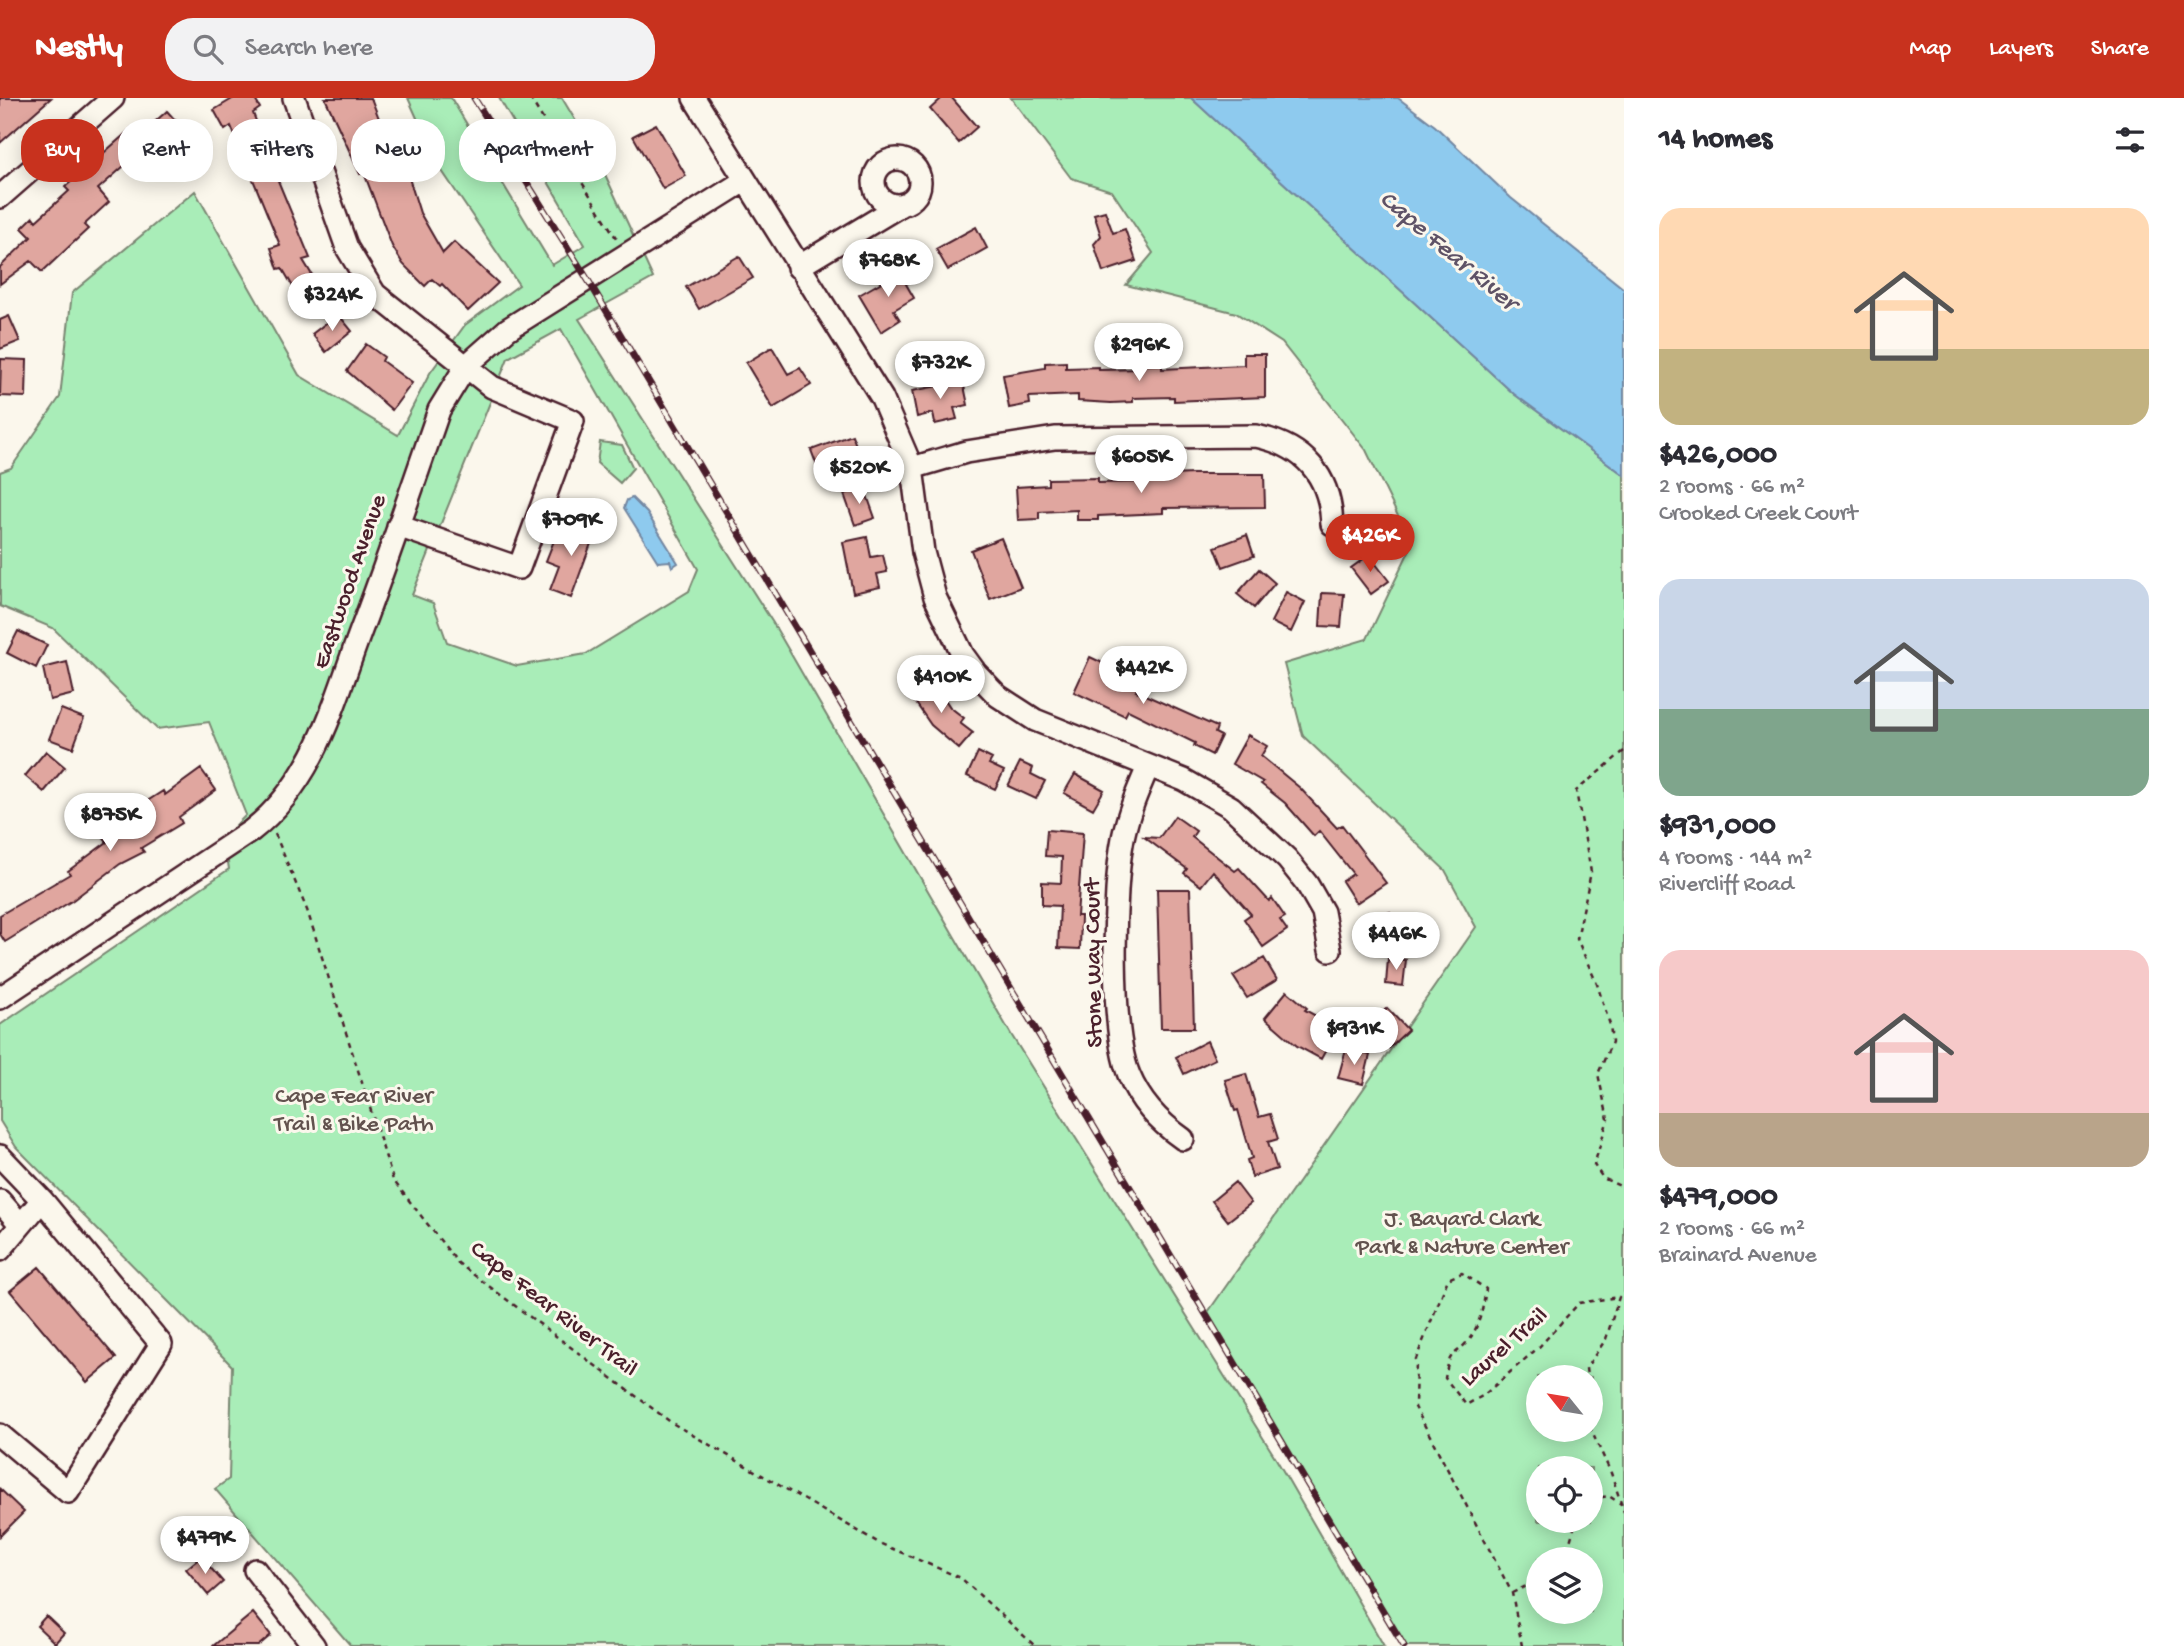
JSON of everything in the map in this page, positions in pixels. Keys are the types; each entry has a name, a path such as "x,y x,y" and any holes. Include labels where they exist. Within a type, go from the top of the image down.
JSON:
{"street":[{"path":"0,197 113,98"},
{"path":"294,98 347,248 375,294 492,387 573,421 519,568 398,526"},
{"path":"694,98 882,398 912,468 923,552 935,597 963,655 976,673 998,696 1035,720 1204,790 1231,807 1287,859 1319,902 1330,950"},
{"name":"Eastwood Avenue","path":"0,998 268,818 296,785 327,728 439,411 466,366 508,329 744,181"},
{"path":"798,267 901,205"},
{"path":"912,468 966,452 1055,438 1256,436 1279,441 1310,463 1331,500 1332,524"},
{"name":"Stone Way Court","path":"1148,767 1128,818 1118,871 1118,1024 1122,1056 1139,1095 1167,1128 1183,1139"},
{"path":"0,1156 42,1200 160,1344 68,1492 0,1435"},
{"path":"0,1250 42,1200"},
{"path":"0,1201 21,1225"},
{"path":"256,1570 314,1646"}],"path":[{"path":"530,98 627,256"},
{"path":"1624,751 1576,791 1591,872 1577,939 1597,984 1612,1042 1598,1074 1608,1119 1594,1165 1603,1178 1624,1188"},
{"name":"Cape Fear River Trail","path":"268,818 307,910 393,1180 458,1263 672,1423 879,1543 961,1578 1035,1646"},
{"name":"Laurel Trail","path":"1522,1646 1512,1593 1415,1407 1416,1359 1448,1279 1462,1273 1486,1289 1483,1313 1468,1341 1449,1356 1445,1378 1466,1405 1484,1395 1540,1346 1579,1303 1619,1297 1606,1339 1589,1365"},
{"path":"1596,1442 1624,1512"},
{"path":"1603,1497 1609,1496 1621,1504"},
{"path":"1512,1593 1526,1586"}],"green space":[{"name":"Cape Fear River Trail & Bike Path","path":"408,98 451,98 464,119 459,119 459,182 502,182 552,265 585,245 548,182 609,182 653,278 579,319 773,623 1012,1036 1275,1457 1384,1646 351,1646 215,1489 229,1479 232,1366 16,1147 0,1121 0,1025 229,869 224,837 246,815 209,722 157,729 53,628 0,606 0,472 11,468 60,397 72,293 195,191 299,375 398,435 430,373 465,325 519,285 445,175 445,119 417,119","holes":["561,329 698,569 689,591 586,654 517,666 447,642 433,603 412,595 508,358"]},
{"path":"499,98 562,98 575,119 511,119"},
{"name":"J. Bayard Clark Park & Nature Center","path":"1011,98 1191,98 1514,394 1624,475 1624,1646 1405,1646 1206,1315 1476,927 1445,870 1303,736 1284,664 1367,639 1412,545 1366,450 1282,343 1236,313 1126,285 1153,253 1112,191 1071,178"},
{"path":"600,442 622,445 633,468 620,483 597,463"}],"water":[{"name":"Cape Fear River","path":"1191,98 1398,98 1435,126 1511,198 1624,289 1624,475 1514,394"},
{"path":"632,498 647,513 678,563 672,567 670,561 658,562 624,508 627,500"}],"building":[{"path":"0,98 51,98 27,119 21,119 21,124 0,143"},
{"path":"234,98 254,98 260,108 253,113 255,119 227,119 225,130 214,110"},
{"path":"325,98 371,98 379,119 351,119 351,154 337,119"},
{"path":"942,98 952,98 977,127 959,143 930,109"},
{"path":"167,111 174,119 158,119"},
{"path":"656,124 686,176 663,189 633,136"},
{"path":"118,140 118,171 98,189 109,202 84,225 88,229 42,272 31,261 0,284 0,267 31,237 22,228 33,217 36,221 69,191 65,187 71,182 104,182 104,153"},
{"path":"254,182 279,182 310,258 303,260 326,298 306,309 282,268 278,269 271,248 280,245"},
{"path":"367,182 410,182 420,213 443,253 454,242 498,283 468,311 442,284 440,286 432,279 425,286 403,264 392,246"},
{"path":"1105,211 1113,233 1125,229 1136,261 1103,272 1094,244 1101,236 1094,214"},
{"path":"976,227 987,248 948,270 936,249"},
{"path":"739,256 753,278 699,309 686,287"},
{"path":"906,268 913,280 906,284 914,298 894,310 900,320 881,332 859,295"},
{"path":"338,314 352,331 326,352 312,334"},
{"path":"9,316 20,341 0,349 0,320"},
{"path":"366,344 384,357 382,361 412,383 392,410 347,371"},
{"path":"772,347 788,374 800,368 811,385 773,408 746,363"},
{"path":"1244,354 1265,354 1265,397 1174,401 1174,397 1133,398 1133,402 1111,403 1078,401 1078,395 1029,397 1030,404 1009,408 1003,375 1045,368 1045,363 1066,362 1066,368 1099,367 1099,370 1141,369 1141,365 1162,364 1162,369 1244,365"},
{"path":"1,359 27,360 26,397 0,396"},
{"path":"963,381 968,405 954,408 957,419 935,424 933,413 917,417 912,391"},
{"path":"852,435 857,448 848,452 851,460 819,471 811,450"},
{"path":"1264,474 1265,507 1163,508 1163,513 1098,516 1098,520 1077,520 1077,510 1039,512 1039,519 1018,520 1016,487 1048,485 1048,479 1098,478 1098,483 1141,482 1172,480 1172,475"},
{"path":"864,487 875,518 855,525 844,494"},
{"path":"577,520 597,527 571,598 550,590 559,566 546,561 555,538 569,543"},
{"path":"1247,535 1254,556 1223,567 1215,547"},
{"path":"867,537 871,557 883,555 887,572 877,574 880,587 853,593 843,542"},
{"path":"1001,538 1021,587 990,599 971,550"},
{"path":"1369,555 1389,581 1371,594 1351,568"},
{"path":"1259,569 1275,583 1254,608 1237,594"},
{"path":"1286,592 1305,602 1291,632 1271,622"},
{"path":"1322,593 1344,594 1341,627 1320,626"},
{"path":"18,631 47,645 36,668 7,653"},
{"path":"1090,657 1109,666 1106,672 1139,686 1136,691 1217,727 1215,733 1221,736 1212,755 1194,746 1195,743 1128,710 1125,716 1074,692"},
{"path":"67,662 74,694 50,700 43,668"},
{"path":"926,682 935,696 940,692 950,707 964,718 960,723 973,733 959,749 931,725 909,693"},
{"path":"61,709 84,718 73,748 49,739"},
{"path":"1248,735 1267,746 1261,756 1300,788 1337,828 1342,825 1386,883 1356,903 1342,881 1353,874 1319,831 1314,836 1285,803 1261,784 1263,782 1232,764"},
{"path":"46,751 65,767 44,792 25,776"},
{"path":"978,752 992,759 989,764 1004,771 995,789 967,776"},
{"path":"1020,762 1033,768 1031,774 1045,781 1036,799 1008,786"},
{"path":"201,769 216,790 179,817 182,823 141,848 144,852 120,864 73,900 5,942 0,934 0,915 70,874 68,871 107,842 102,834 143,809 141,805 163,791 165,795"},
{"path":"1075,774 1104,790 1093,809 1064,793"},
{"path":"1175,816 1196,831 1192,837 1235,871 1239,868 1269,901 1272,898 1285,917 1280,920 1287,930 1263,947 1244,919 1251,914 1213,871 1201,886 1184,873 1187,869 1144,837 1159,838"},
{"path":"1047,830 1083,833 1077,916 1081,916 1080,949 1058,948 1060,906 1042,905 1042,882 1061,883 1062,857 1045,856"},
{"path":"1157,889 1190,889 1194,1028 1161,1028"},
{"path":"1390,912 1400,936 1383,943 1374,918"},
{"path":"1264,958 1277,980 1247,998 1233,976"},
{"path":"1388,958 1406,960 1403,986 1386,984"},
{"path":"1287,991 1307,1008 1305,1010 1338,1028 1321,1059 1297,1046 1265,1018"},
{"path":"1387,1008 1408,1030 1389,1048 1368,1026"},
{"path":"1207,1041 1215,1059 1184,1074 1176,1057"},
{"path":"1346,1049 1370,1055 1363,1084 1338,1078"},
{"path":"1246,1074 1259,1117 1270,1114 1278,1139 1268,1142 1277,1169 1252,1177 1247,1160 1252,1158 1238,1110 1235,1111 1225,1080"},
{"path":"1235,1182 1251,1203 1228,1221 1212,1201"},
{"path":"39,1267 116,1358 87,1382 10,1291"},
{"path":"0,1489 24,1512 0,1536"},
{"path":"201,1557 223,1582 208,1595 186,1569"},
{"path":"253,1613 271,1635 258,1646 213,1646"},
{"path":"46,1616 64,1633 55,1643 37,1626"}],"railway":[{"path":"474,98 588,280 1404,1646"}]}
